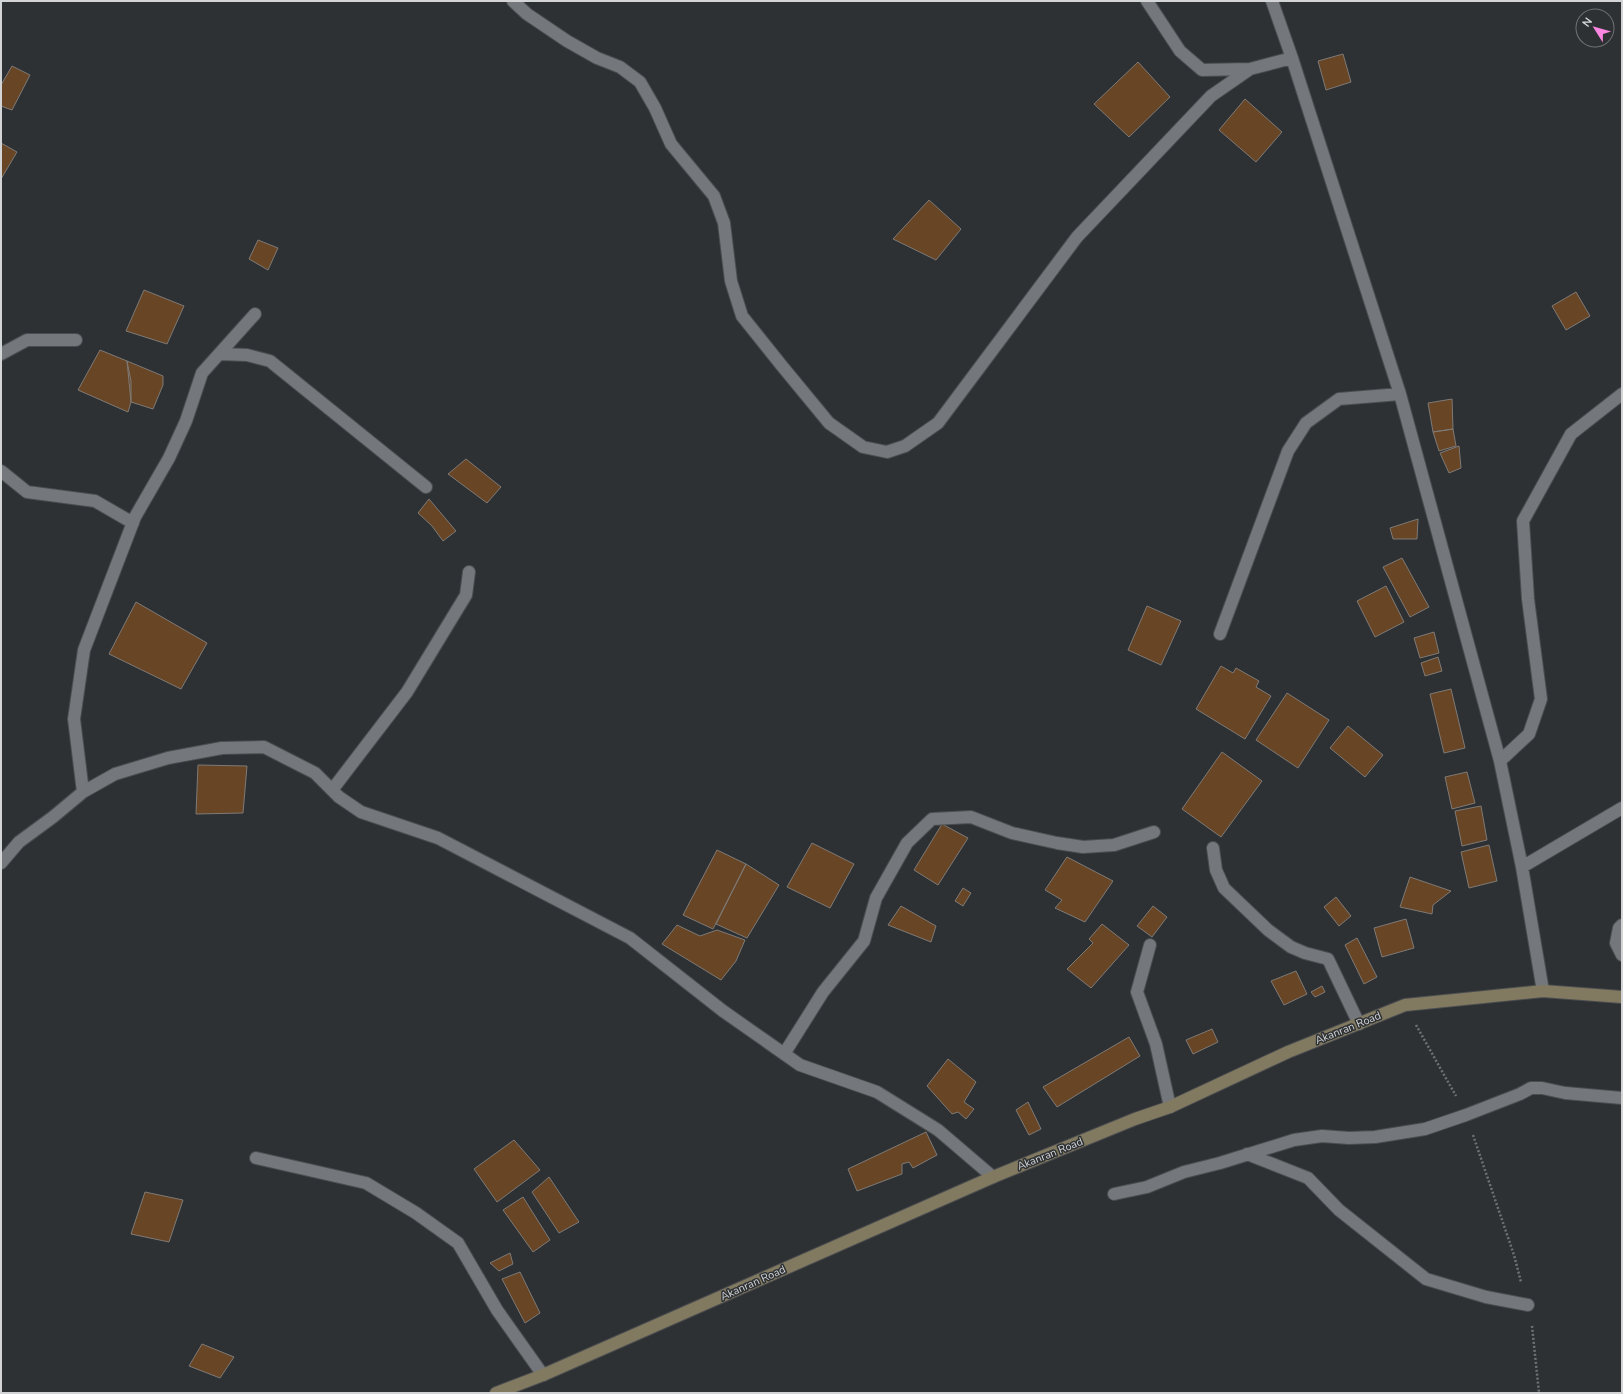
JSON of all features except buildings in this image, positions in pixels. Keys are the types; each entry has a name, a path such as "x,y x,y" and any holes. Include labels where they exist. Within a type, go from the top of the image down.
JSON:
{"main road":[{"name":"Akanran Road","path":"496,1393 543,1375 993,1177 1135,1119 1170,1107 1288,1052 1405,1005 1544,991 1622,997"}],"street":[{"path":"513,1 528,14 566,41 598,58 620,67 640,82 656,108 671,144 714,196 724,223 731,281 742,316 829,423 863,447 887,452 905,446 938,424 1076,237 1211,96 1250,69"},
{"path":"1147,1 1180,51 1202,70 1250,69 1292,58"},
{"path":"1272,1 1292,58 1400,394 1500,761 1522,867 1544,991"},
{"path":"83,792 74,718 84,650 133,523 169,458 186,421 202,373 255,314"},
{"path":"1,354 27,340 76,340"},
{"path":"220,354 247,355 270,361 426,487"},
{"path":"1220,634 1288,451 1306,422 1339,399 1400,394"},
{"path":"1500,761 1529,734 1541,700 1528,599 1523,521 1571,434 1622,394"},
{"path":"1,471 26,492 95,501 133,523"},
{"path":"332,790 407,692 466,595 469,572"},
{"path":"1,863 19,842 53,817 83,792 115,774 168,758 222,748 264,747 315,773 339,797 362,812 438,838 630,938 723,1011 800,1065 877,1092 938,1130 993,1177"},
{"path":"1522,867 1622,808"},
{"path":"784,1054 823,992 864,941 876,898 907,843 932,819 971,817 1012,833 1084,847 1114,845 1154,832"},
{"path":"1213,848 1216,870 1224,888 1268,930 1291,947 1305,953 1328,959 1359,1024"},
{"path":"1622,925 1619,928 1616,943 1622,955"},
{"path":"1150,945 1137,992 1156,1044 1170,1107"},
{"path":"1114,1194 1147,1187 1184,1172 1220,1163 1294,1140 1322,1136 1349,1138 1403,1133 1425,1129 1466,1115 1520,1094 1531,1088 1542,1088 1565,1093 1622,1098"},
{"path":"1247,1154 1308,1178 1339,1210 1426,1279 1486,1296 1528,1305"},
{"path":"256,1158 366,1183 416,1213 458,1243 497,1310 543,1375"}],"path":[{"path":"1405,1005 1466,1115 1490,1189 1514,1255 1528,1305 1531,1318 1540,1393"}]}
